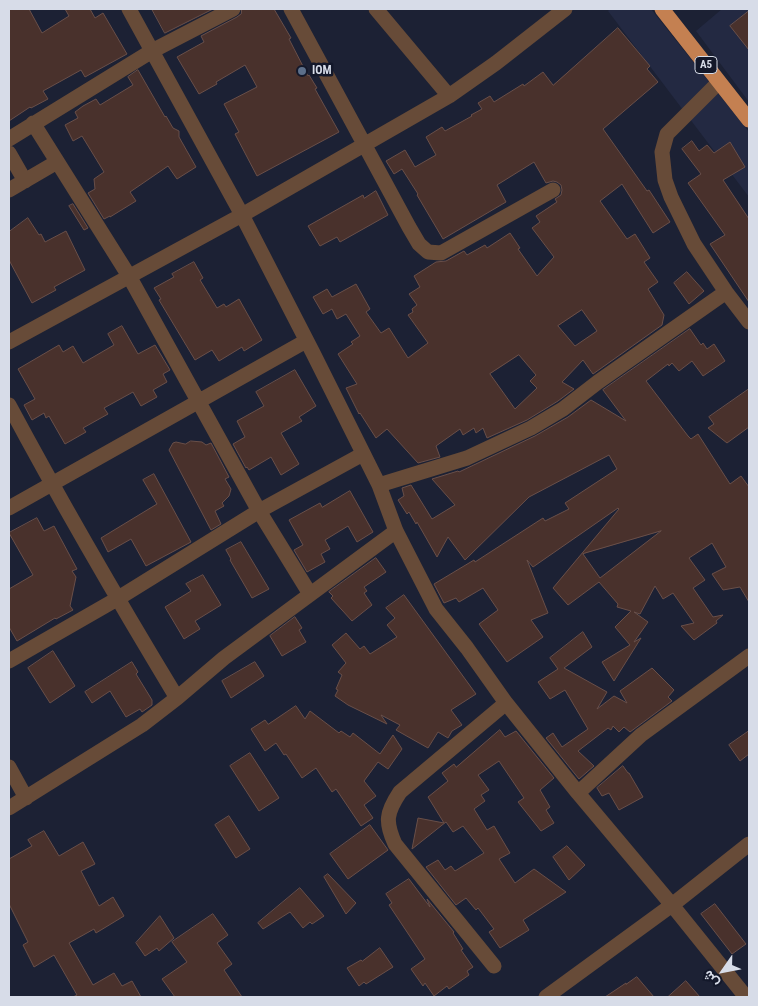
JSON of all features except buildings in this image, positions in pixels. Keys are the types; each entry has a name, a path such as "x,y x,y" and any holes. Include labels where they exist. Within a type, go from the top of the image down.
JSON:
{"highway":[{"name":"A5","path":"662,9 749,120"}],"street":[{"path":"129,9 242,215 364,454 396,530 436,609 468,648 506,703 746,997"},
{"path":"9,139 152,51 233,9"},
{"path":"291,9 419,244 428,252 441,253 553,190"},
{"path":"376,9 449,96"},
{"path":"9,342 242,215 449,96 496,63 565,9"},
{"path":"719,82 667,134 662,152 665,180 670,196 694,244 726,292 749,322"},
{"path":"33,123 129,276 259,511 310,594"},
{"path":"9,153 25,181"},
{"path":"9,190 56,162"},
{"path":"378,485 467,458 531,428 563,409 598,382 726,292"},
{"path":"9,508 306,341"},
{"path":"9,405 117,599 177,698"},
{"path":"9,660 117,599 259,511 364,454"},
{"path":"9,808 142,726 224,658 396,530"},
{"path":"578,793 641,735 749,656"},
{"path":"494,966 395,844 389,831 387,819 392,804 400,792 506,703"},
{"path":"9,767 26,798"},
{"path":"546,997 672,905 749,844"}],"shaded area":[{"path":"610,9 651,9 749,132 749,197 608,11"},
{"path":"722,9 749,9 749,102 696,31"}],"place":[{"name":"IOM","path":"302,71"}]}
